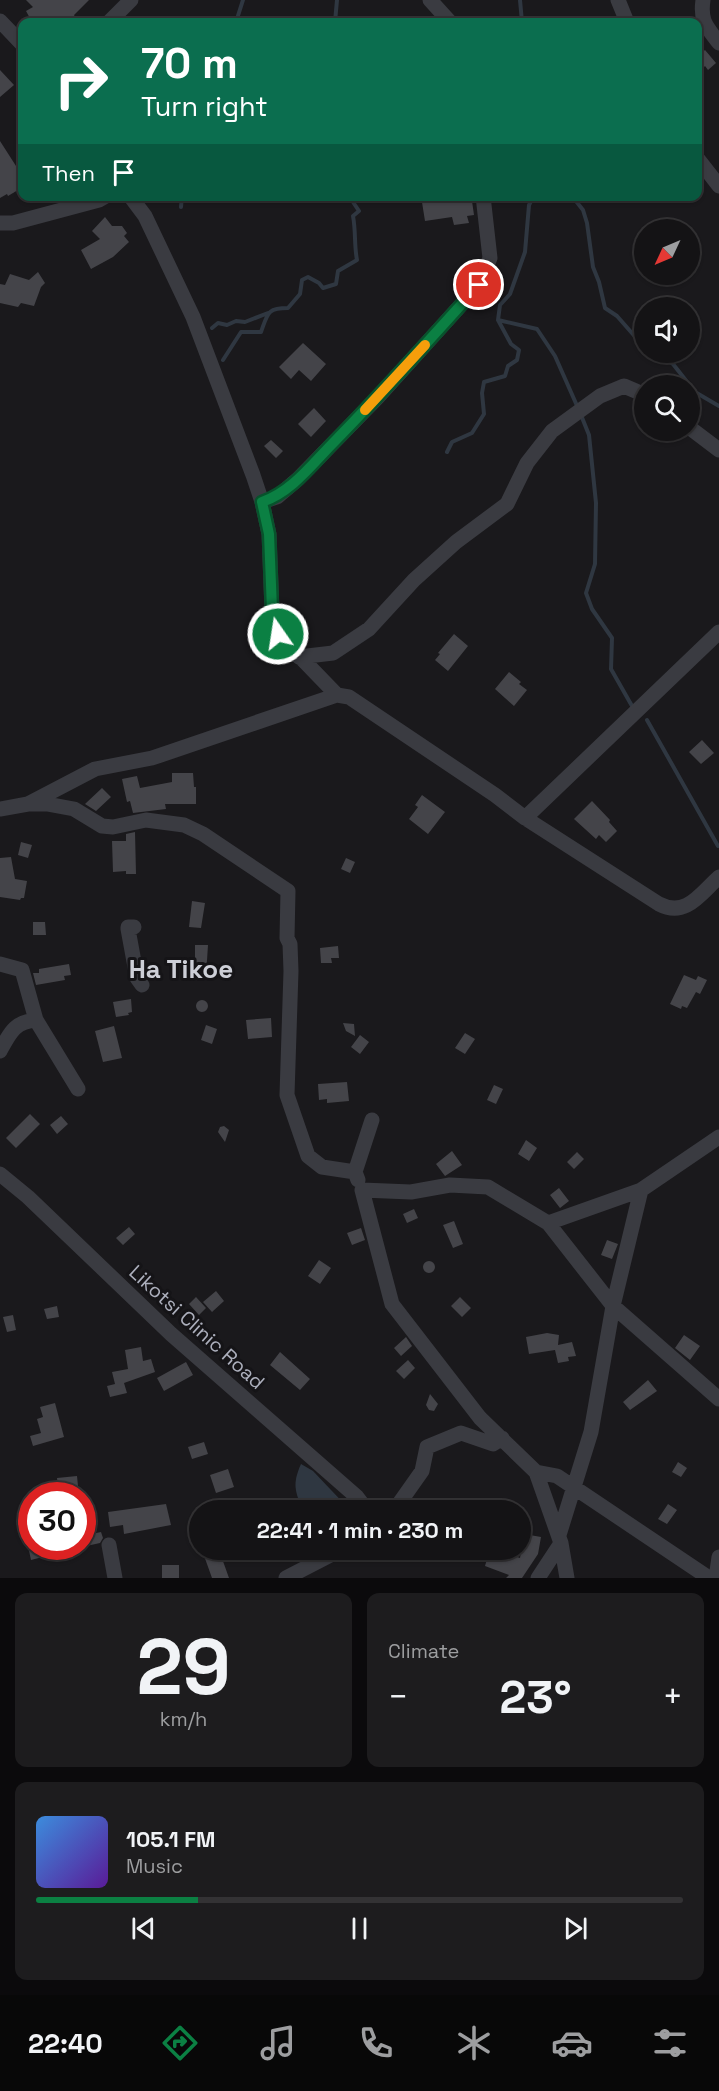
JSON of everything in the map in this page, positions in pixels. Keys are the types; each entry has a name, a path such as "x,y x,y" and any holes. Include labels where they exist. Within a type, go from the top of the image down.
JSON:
{"street":[{"path":"113,18 131,0"},
{"path":"430,0 446,18"},
{"path":"618,0 625,18"},
{"path":"703,0 701,16 719,43"},
{"path":"0,21 18,40"},
{"path":"702,164 719,186"},
{"path":"0,223 13,223 95,201"},
{"path":"134,201 145,216 194,317 262,502 269,534 272,610 278,634 337,695"},
{"path":"262,502 277,497 298,479 378,396 479,285 490,258 484,201"},
{"path":"299,657 333,653 369,629 414,580 439,557 507,504 527,463 552,432 600,396 624,386 634,390"},
{"path":"700,436 719,450"},
{"path":"525,818 719,632"},
{"path":"28,804 95,769 152,758 337,695 349,697 495,795 525,818 670,910 685,908 719,877"},
{"path":"0,809 28,804 47,804 74,809 102,826 113,827 146,820 184,825 203,834 288,891 287,938 290,944 291,971 286,1095 308,1156 321,1167 355,1172"},
{"path":"134,927 128,927 128,929 137,978 142,985"},
{"path":"0,964 22,970 36,1020 78,1089"},
{"path":"0,1050 12,1029 23,1021 36,1020"},
{"path":"372,1120 355,1172 362,1190 392,1304 480,1418 536,1472 560,1539 567,1578"},
{"path":"548,1222 640,1190 719,1137"},
{"name":"Likotsi Clinic Road","path":"0,1174 28,1197 171,1335 359,1500"},
{"path":"362,1190 411,1192 450,1185 489,1187 548,1222 613,1306 719,1399"},
{"path":"538,1578 560,1539 573,1486 591,1432 613,1306 640,1190"},
{"path":"402,1500 422,1471 427,1447 461,1432 493,1444 502,1438"},
{"path":"536,1472 557,1476 709,1578"},
{"path":"109,1545 115,1578"},
{"path":"717,1578 719,1557"},
{"path":"286,1578 321,1560"}],"shaded area":[{"path":"301,1464 313,1471 341,1500 299,1500 296,1477"}],"building":[{"path":"26,0 89,0 74,18 30,18 26,11 33,7"},
{"path":"705,50 716,63 708,70 705,66 702,69 702,53"},
{"path":"0,70 14,85 0,97"},
{"path":"0,141 16,166 18,165 18,190 0,198"},
{"path":"422,201 472,201 474,215 467,216 469,223 454,225 452,217 425,221"},
{"path":"105,217 112,226 122,226 127,233 124,236 129,242 113,257 91,269 81,250 100,239 92,231"},
{"path":"38,272 45,283 41,287 34,306 21,303 18,307 0,303 0,284 5,285 10,274 29,280"},
{"path":"303,343 326,364 311,381 299,370 291,379 279,367"},
{"path":"314,408 326,421 311,437 298,424"},
{"path":"271,440 283,451 276,458 264,446"},
{"path":"454,634 468,646 448,671 435,660"},
{"path":"509,672 527,690 514,706 495,689"},
{"path":"702,740 714,753 701,764 689,752"},
{"path":"172,773 193,773 196,804 165,804 166,809 133,813 130,801 127,802 122,779 137,776 140,788 172,782"},
{"path":"102,788 111,797 96,811 85,804"},
{"path":"422,795 445,812 428,834 409,819 418,807 415,805"},
{"path":"592,801 617,831 606,842 599,835 596,839 574,819"},
{"path":"135,832 136,874 126,874 126,871 113,872 112,841 126,841 126,834"},
{"path":"21,842 32,845 28,858 18,855"},
{"path":"11,857 15,879 27,881 24,898 20,900 0,897 0,858"},
{"path":"346,858 355,862 350,873 341,869"},
{"path":"192,901 205,903 201,928 189,927"},
{"path":"33,922 45,922 46,935 33,935"},
{"path":"195,945 208,945 206,976 195,975"},
{"path":"338,946 339,958 331,958 332,963 321,963 320,948"},
{"path":"69,964 71,975 64,976 65,980 36,985 33,973 39,973 39,969"},
{"path":"684,975 696,980 698,976 707,980 700,994 696,992 687,1008 682,1006 681,1009 670,1004"},
{"path":"131,999 132,1012 128,1013 129,1015 116,1017 113,1002"},
{"path":"202,1000 208,1006 202,1012 196,1006"},
{"path":"271,1018 272,1037 248,1039 246,1020"},
{"path":"343,1023 354,1024 355,1036 346,1031"},
{"path":"206,1025 217,1029 212,1044 201,1040"},
{"path":"114,1026 122,1058 103,1062 95,1031"},
{"path":"465,1033 475,1039 465,1054 455,1048"},
{"path":"360,1035 369,1042 360,1054 351,1047"},
{"path":"347,1082 349,1101 327,1103 327,1099 319,1100 318,1084"},
{"path":"494,1085 503,1089 496,1104 487,1100"},
{"path":"30,1114 40,1124 16,1148 6,1138"},
{"path":"61,1116 68,1124 57,1134 50,1125"},
{"path":"224,1126 229,1130 225,1142 218,1132 220,1127"},
{"path":"526,1140 537,1148 529,1161 518,1154"},
{"path":"452,1151 462,1165 445,1176 436,1164"},
{"path":"577,1152 584,1159 574,1169 567,1162"},
{"path":"559,1188 569,1201 560,1208 550,1195"},
{"path":"414,1209 418,1218 407,1223 403,1214"},
{"path":"454,1221 463,1244 453,1248 443,1225"},
{"path":"129,1227 135,1234 123,1245 116,1238"},
{"path":"361,1228 365,1240 352,1245 347,1233"},
{"path":"607,1240 618,1244 612,1259 601,1255"},
{"path":"319,1260 331,1268 320,1284 308,1276"},
{"path":"429,1261 435,1267 429,1273 423,1267"},
{"path":"216,1291 224,1301 212,1312 203,1302"},
{"path":"196,1297 206,1308 199,1315 189,1304"},
{"path":"460,1297 471,1308 462,1317 451,1306"},
{"path":"57,1306 59,1317 47,1319 44,1309"},
{"path":"13,1315 16,1330 7,1332 3,1317"},
{"path":"547,1333 559,1335 558,1345 572,1342 576,1356 568,1357 569,1361 558,1363 555,1350 529,1354 526,1337"},
{"path":"684,1335 700,1346 690,1360 675,1348"},
{"path":"406,1337 412,1346 401,1356 394,1348"},
{"path":"141,1347 143,1361 151,1359 155,1372 124,1383 127,1393 110,1397 107,1386 115,1384 112,1372 128,1369 125,1350"},
{"path":"280,1352 310,1379 300,1390 270,1365"},
{"path":"408,1360 415,1368 404,1379 396,1371"},
{"path":"186,1362 193,1375 164,1391 157,1378"},
{"path":"648,1380 657,1391 630,1410 623,1402"},
{"path":"430,1394 438,1404 434,1411 429,1410 426,1405"},
{"path":"55,1403 64,1437 33,1446 30,1436 41,1433 37,1419 43,1417 40,1407"},
{"path":"204,1442 208,1454 192,1459 188,1447"},
{"path":"678,1462 687,1468 681,1477 672,1472"},
{"path":"228,1469 234,1487 216,1493 210,1475"},
{"path":"77,1476 78,1482 57,1482 57,1478"},
{"path":"166,1504 171,1525 124,1534 123,1525 110,1527 108,1512"},
{"path":"668,1504 677,1510 667,1524 658,1519"},
{"path":"101,1532 103,1538 100,1543 96,1544 96,1533"},
{"path":"531,1535 541,1537 538,1554 522,1578 506,1578 509,1575 485,1566 487,1560 531,1560"},
{"path":"206,1560 223,1560 229,1578 212,1578"},
{"path":"162,1565 179,1565 179,1578 162,1578"}],"waterway":[{"path":"237,18 243,0"},
{"path":"335,18 337,0"},
{"path":"520,0 522,18"},
{"path":"181,207 182,201"},
{"path":"223,360 241,332 261,332 269,313 276,309 288,308 300,294 302,280 308,277 323,288 336,284 338,271 357,260 353,216 359,211 352,201"},
{"path":"447,452 452,442 472,433 484,414 482,393 484,382 505,376 508,366 517,360 519,350 511,344 498,320 500,305 510,294 525,252 531,201"},
{"path":"576,201 583,210 587,223 593,267 605,308 617,316 634,335"},
{"path":"212,328 218,323 227,325 236,321 245,322 268,313"},
{"path":"498,320 537,329 555,356 578,408"},
{"path":"671,363 695,392 719,406"},
{"path":"581,415 589,435 596,503 595,564 586,593 592,609 612,638 611,669 632,706"},
{"path":"647,720 718,846"}],"slow traffic":[{"path":"365,410 425,345"}],"district":[{"name":"Ha Tikoe","path":"181,969"}],"route":[{"path":"278,634 272,610 268,559 269,534 262,502 277,497 298,479 378,396 479,285"}]}
